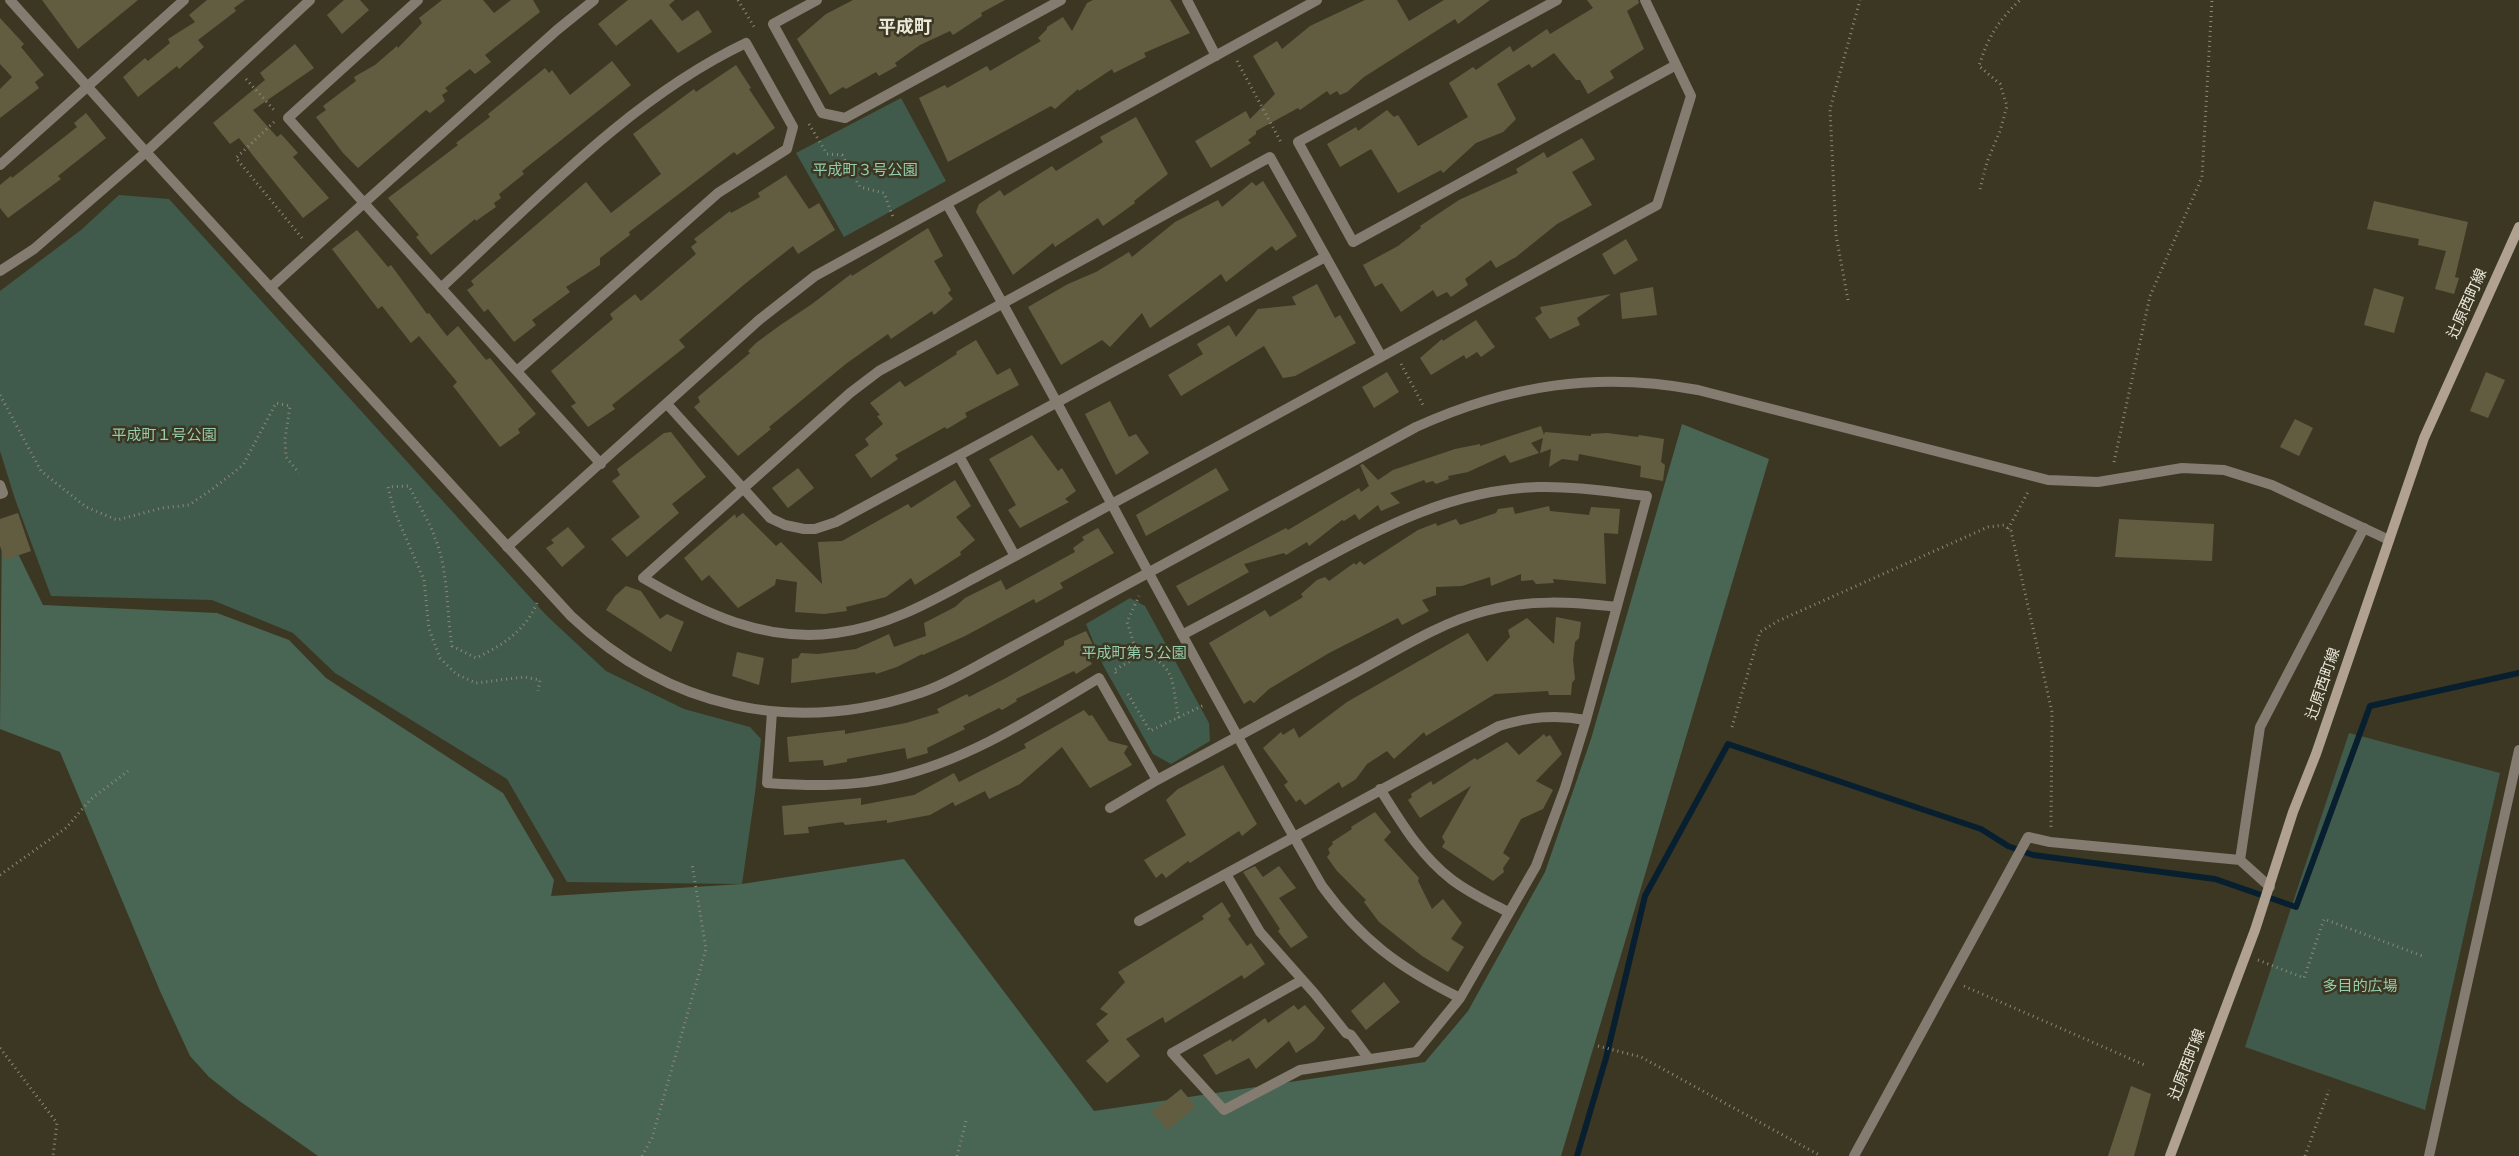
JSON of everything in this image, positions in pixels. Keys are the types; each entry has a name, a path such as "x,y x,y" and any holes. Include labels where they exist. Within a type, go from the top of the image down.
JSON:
{"main road":[{"name":"辻原西町線","path":"2170,1156 2262,910 2293,812 2316,754 2424,438 2519,227"}],"street":[{"path":"10,0 146,152 507,547 593,637 636,666 674,686 704,696 772,712 794,714 859,709 921,692 988,660 1416,427 1470,404 1515,391 1582,381 1650,382 1698,390 2048,480 2098,482 2182,468 2224,470 2272,485 2389,540"},
{"path":"0,166 184,0"},
{"path":"0,271 34,249 146,152 310,0"},
{"path":"418,0 284,116 601,464"},
{"path":"270,288 557,30 594,0"},
{"path":"817,0 773,24 822,113 845,118 1060,0"},
{"path":"1186,0 1216,56"},
{"path":"507,547 759,320 815,276 1317,0"},
{"path":"1557,0 1298,142 1353,242 1676,65"},
{"path":"1381,356 1270,157 879,370 850,393 644,578 682,600 723,619 776,634 807,636 856,630 899,618 1112,504 1657,205 1691,96 1645,0"},
{"path":"441,288 631,116 726,53 746,44 793,127 787,149 704,204 517,371"},
{"path":"947,204 1112,504 1147,573 1326,893 1370,942 1392,960 1460,998"},
{"path":"667,404 770,518 795,528 814,529 836,522 1325,257"},
{"path":"959,456 1015,556"},
{"path":"0,485 2,493 0,494"},
{"path":"1182,635 1393,522 1470,497 1537,487 1564,487 1647,496 1586,720 1565,788 1536,866 1460,998 1416,1052 1300,1070 1224,1110 1172,1053 1302,980"},
{"path":"2240,860 2260,727 2364,528"},
{"path":"1110,808 1157,780 1414,641 1470,615 1514,605 1542,602 1565,602 1617,607"},
{"path":"772,712 766,783 808,786 854,784 903,775 965,753 1019,725 1098,678 1157,780"},
{"path":"1139,922 1380,789 1499,726 1536,717 1561,716 1586,720"},
{"path":"2429,1156 2519,750"},
{"path":"1380,789 1408,834 1436,866 1468,890 1508,912"},
{"path":"1854,1156 2028,837 2050,842 2240,860 2270,887"},
{"path":"1226,874 1260,932 1369,1059"}],"path":[{"path":"738,0 759,36"},
{"path":"1848,300 1836,235 1830,109 1860,0"},
{"path":"1980,189 1987,162 2000,131 2007,106 2000,84 1978,66 1985,46 1999,20 2020,0"},
{"path":"2114,462 2150,296 2202,177 2212,0"},
{"path":"242,74 274,110 284,116 236,158 312,250"},
{"path":"1397,357 1423,405"},
{"path":"0,396 41,471 86,507 117,520 162,508 189,505 214,488 243,465 276,403 290,406 285,439 286,457 299,473"},
{"path":"538,602 531,618 505,644 476,658 452,646 444,574 436,538 409,486 388,487 394,510 424,580 429,629 440,658 456,674 476,683 524,677 540,680 538,691"},
{"path":"2008,529 2029,490"},
{"path":"1732,727 1760,632 1778,621 1988,526 2004,525 2011,531 2052,712 2050,842"},
{"path":"1138,657 1127,622 1139,596"},
{"path":"1119,678 1114,670 1138,657 1144,654 1157,659 1173,677 1179,718"},
{"path":"1128,693 1150,731 1205,704"},
{"path":"0,874 66,828 91,799 128,770"},
{"path":"642,1156 652,1138 706,949 692,864"},
{"path":"2246,955 2304,978 2324,919 2425,957"},
{"path":"1950,980 2147,1066"},
{"path":"1598,1046 1641,1057 1820,1156"},
{"path":"0,1048 57,1123 53,1156"},
{"path":"2305,1156 2329,1090"},
{"path":"957,1156 966,1121"}],"green space":[{"name":"平成町３号公園","path":"901,98 946,181 844,237 796,153"},
{"name":"平成町１号公園","path":"119,195 169,199 547,616 606,671 684,709 750,727 761,739 742,884 567,882 507,779 335,673 293,633 212,600 51,596 15,499 0,451 0,291 81,230"},
{"path":"1682,424 1769,459 1561,1156 318,1156 238,1100 209,1077 190,1056 160,991 60,752 0,729 2,521 43,605 217,613 289,640 326,678 503,793 554,880 551,896 742,884 904,859 1094,1111 1425,1062 1468,1011 1545,872 1591,739"},
{"name":"平成町第５公園","path":"1130,598 1145,606 1209,723 1210,741 1171,764 1153,754 1103,665 1086,624"},
{"name":"多目的広場","path":"2349,733 2500,773 2425,1110 2245,1047"}],"building":[{"path":"42,0 138,0 78,49"},
{"path":"207,0 245,0 234,8 236,11 198,40 204,47 179,69 177,66 138,97 123,77 145,58 148,61 170,43 168,39 195,22 189,15"},
{"path":"344,0 360,0 369,10 342,34 327,15"},
{"path":"442,0 483,0 494,13 511,0 533,0 540,12 485,55 491,62 475,74 470,69 445,88 448,91 442,95 445,101 430,113 426,110 358,168 343,153 316,117 326,110 323,106 356,81 354,77 375,65 397,46 398,48 422,23 419,18"},
{"path":"628,0 675,0 669,5 682,21 698,10 712,32 678,53 651,19 616,46 598,24"},
{"path":"853,0 1005,0 981,13 982,16 953,35 950,31 920,45 895,63 897,66 879,76 876,72 846,89 843,87 830,95 797,39 826,14"},
{"path":"1093,0 1170,0 1190,33 1144,53 1146,57 1114,73 1112,69 1079,91 1078,89 1055,109 1051,106 948,162 919,98 945,85 947,88 987,66 990,71 1041,41 1038,38 1047,27 1063,17 1072,31 1087,3"},
{"path":"1365,0 1397,0 1409,21 1444,0 1490,0 1458,24 1455,19 1364,77 1347,92 1340,95 1337,91 1330,95 1327,91 1300,110 1298,108 1256,131 1256,134 1248,140 1251,143 1211,168 1195,141 1246,111 1250,119 1275,94 1253,56 1277,41 1282,49 1310,26"},
{"path":"1587,0 1638,0 1639,3 1627,11 1644,49 1610,71 1614,78 1588,94 1580,80 1576,80 1554,53 1532,68 1529,64 1497,84 1516,119 1503,132 1476,143 1443,173 1441,170 1398,193 1371,149 1340,167 1327,144 1356,127 1358,131 1387,110 1394,117 1398,115 1418,146 1468,117 1449,83 1473,67 1476,70 1510,46 1513,52 1547,29 1550,34 1593,8"},
{"path":"0,18 24,44 21,47 44,75 35,82 39,88 0,118 0,89 12,77 0,64"},
{"path":"295,44 314,68 253,110 277,137 281,134 298,153 293,157 329,198 303,218 239,138 230,144 213,123 265,80 260,73"},
{"path":"612,61 631,85 522,171 524,174 499,194 501,198 494,203 496,207 476,221 475,219 431,255 416,237 419,235 388,198 458,145 456,143 490,117 488,114 545,68 549,73 552,70 570,95"},
{"path":"736,65 751,88 749,89 775,128 737,155 734,152 629,232 630,235 600,258 600,265 566,287 570,292 532,320 536,325 514,342 488,309 484,312 467,290 474,285 471,281 586,182 611,213 661,174 633,134 694,89 696,92"},
{"path":"86,113 106,138 58,176 61,179 8,218 0,208 0,185 11,176 12,178 77,127 74,123"},
{"path":"1136,117 1168,174 1134,201 1135,203 1103,226 1098,218 1055,247 1053,243 1013,275 976,212 979,204 1000,190 1004,196 1052,166 1056,171 1103,142 1100,137"},
{"path":"1582,138 1595,159 1572,172 1592,205 1557,224 1516,257 1496,268 1491,260 1465,279 1468,285 1451,297 1447,292 1437,297 1433,290 1401,312 1382,283 1375,287 1363,265 1398,246 1421,228 1420,226 1459,200 1518,173 1516,169 1544,152 1547,158"},
{"path":"786,175 809,209 819,203 835,230 798,254 793,246 746,283 679,340 685,347 612,405 615,409 588,427 571,406 576,403 551,371 613,319 610,314 635,294 641,301 696,254 691,247 697,242 694,239 730,211 731,213 760,197 758,193"},
{"path":"1263,181 1297,236 1276,251 1272,246 1226,282 1221,274 1150,328 1142,313 1110,347 1102,340 1061,365 1028,307 1068,284 1096,272 1129,252 1132,257 1175,222 1218,200 1222,207 1252,182 1256,186"},
{"path":"2374,201 2468,222 2455,277 2459,278 2454,294 2435,289 2446,251 2418,245 2419,239 2367,229"},
{"path":"928,228 943,256 934,261 951,290 948,293 953,299 934,315 932,311 891,339 888,334 847,363 769,427 771,429 738,456 694,407 700,402 698,397 750,353 748,351 756,343 779,326 851,274 852,276"},
{"path":"357,230 388,267 391,265 427,314 429,313 447,336 458,326 486,360 490,358 536,414 518,429 520,433 500,447 453,386 457,382 419,336 411,343 382,306 378,309 332,249"},
{"path":"1626,239 1638,260 1614,275 1602,254"},
{"path":"1317,284 1335,318 1340,315 1356,343 1295,376 1283,378 1264,346 1181,396 1168,375 1203,354 1197,344 1229,325 1236,337 1258,309 1296,305 1292,297"},
{"path":"1653,287 1657,315 1622,319 1620,293"},
{"path":"2374,288 2404,297 2394,333 2364,325"},
{"path":"1611,294 1577,318 1580,325 1550,339 1535,318 1542,313 1540,307"},
{"path":"1476,320 1495,347 1481,357 1477,352 1466,359 1464,355 1431,375 1420,358 1442,339 1443,341"},
{"path":"976,340 997,375 1010,368 1019,385 965,413 967,417 947,429 945,427 895,455 898,459 871,478 855,455 869,445 865,439 883,424 877,416 880,415 870,403 900,381 905,387"},
{"path":"1387,372 1399,392 1374,408 1362,387"},
{"path":"2486,372 2505,380 2488,418 2470,411"},
{"path":"1110,401 1129,437 1136,434 1149,453 1116,475 1085,414"},
{"path":"2295,419 2313,428 2299,456 2280,447"},
{"path":"1541,426 1544,435 1545,432 1591,436 1591,434 1607,433 1664,439 1661,462 1665,465 1663,481 1640,477 1641,466 1579,454 1578,461 1562,459 1549,467 1551,449 1540,453 1543,438 1531,443 1539,453 1510,463 1505,455 1468,472 1448,476 1449,479 1436,484 1433,481 1426,483 1424,480 1390,493 1400,503 1381,511 1378,505 1359,520 1355,514 1344,521 1342,520 1309,546 1307,542 1286,555 1284,553 1244,564 1249,572 1188,606 1176,586 1286,528 1288,530 1359,488 1361,492 1369,486 1360,465 1363,464 1378,480 1393,470 1455,449 1480,444 1480,446"},
{"path":"671,432 706,477 672,504 679,513 627,557 611,539 640,517 612,481 620,475 617,469 664,433"},
{"path":"1032,435 1058,471 1062,468 1076,491 1065,499 1069,502 1020,528 1008,510 1016,505 989,459"},
{"path":"798,468 814,488 788,508 772,488"},
{"path":"1216,468 1229,490 1146,536 1136,515"},
{"path":"955,480 971,506 956,517 975,540 960,552 961,555 915,585 911,578 886,597 846,607 847,611 824,614 795,612 797,582 776,579 775,585 738,608 709,575 702,581 684,558 735,514 736,518 743,513 776,546 781,542 822,584 818,542 842,541 908,504 911,508"},
{"path":"1549,506 1550,511 1589,515 1591,507 1620,509 1618,534 1604,533 1606,584 1553,579 1554,583 1536,584 1533,580 1521,581 1521,574 1491,586 1490,577 1462,586 1436,587 1436,595 1422,600 1429,611 1402,625 1398,618 1329,653 1269,689 1254,703 1250,700 1244,704 1209,643 1265,610 1270,617 1303,597 1301,594 1317,580 1325,577 1329,581 1354,563 1356,565 1360,561 1364,565 1418,530 1436,523 1437,526 1456,519 1460,525 1496,513 1498,509 1513,507 1515,514"},
{"path":"18,513 31,551 5,560 0,546 0,519"},
{"path":"2119,519 2214,524 2212,561 2115,557"},
{"path":"568,527 585,547 562,567 546,548 554,543 551,540"},
{"path":"1098,528 1114,553 1060,583 1063,588 1036,603 1034,599 965,636 897,667 876,674 875,672 791,683 792,659 798,658 801,653 818,654 856,649 889,634 894,647 926,636 924,623 955,607 965,598 1001,580 1006,590 1075,552 1073,548 1084,540 1082,537"},
{"path":"626,586 641,591 660,619 667,614 684,622 671,652 606,610 615,596"},
{"path":"1556,617 1581,622 1579,638 1575,642 1573,660 1575,679 1572,683 1571,695 1549,695 1548,691 1495,694 1426,736 1424,732 1394,759 1387,751 1367,764 1356,779 1342,788 1339,782 1305,805 1300,799 1296,802 1284,785 1288,782 1263,748 1281,732 1283,735 1294,728 1299,738 1347,702 1468,633 1487,662 1510,637 1508,630 1527,618 1554,644"},
{"path":"1086,631 1098,655 1089,660 1092,664 1076,674 1074,671 1016,699 1017,701 1002,710 999,708 963,726 965,729 927,748 928,753 907,759 905,748 847,759 847,762 824,766 823,760 789,762 787,737 845,730 845,734 906,723 939,713 937,709 967,694 969,697 1006,678 1064,645 1064,641"},
{"path":"737,652 764,658 759,685 732,676"},
{"path":"1084,710 1089,716 1092,715 1109,741 1128,746 1124,753 1132,765 1090,788 1062,747 1020,784 989,799 985,791 955,806 953,802 930,815 887,823 887,820 845,825 843,822 808,827 809,833 784,835 782,806 861,798 861,805 914,795 954,773 959,782 1026,748 1024,744"},
{"path":"1544,734 1546,737 1550,735 1562,754 1536,781 1553,790 1543,809 1521,819 1503,853 1510,858 1503,868 1504,872 1493,881 1442,847 1445,842 1442,837 1471,786 1420,818 1408,800 1412,797 1411,794 1431,781 1433,785 1475,758 1477,760 1507,742 1519,755"},
{"path":"1223,765 1257,824 1242,836 1239,831 1190,863 1188,861 1166,878 1162,873 1156,878 1144,860 1186,835 1166,800 1178,789"},
{"path":"1375,812 1391,832 1384,840 1419,878 1418,881 1432,909 1443,899 1462,923 1451,939 1464,947 1448,972 1422,956 1379,922 1364,902 1366,900 1337,871 1327,857 1330,853 1328,849 1333,844 1332,842"},
{"path":"1255,866 1263,877 1279,866 1296,888 1279,898 1308,937 1291,948 1278,931 1280,929 1243,872"},
{"path":"1222,902 1231,916 1228,919 1247,946 1251,943 1265,964 1244,979 1242,975 1165,1023 1163,1017 1126,1039 1140,1056 1107,1083 1086,1061 1109,1041 1096,1024 1108,1014 1100,1009 1125,982 1118,972 1204,919 1202,916"},
{"path":"1384,982 1400,1002 1366,1030 1351,1011"},
{"path":"1294,1005 1298,1010 1305,1005 1325,1028 1315,1040 1296,1053 1289,1041 1256,1069 1249,1058 1216,1075 1203,1055 1231,1039 1232,1042 1265,1018 1268,1023"},
{"path":"2131,1086 2151,1094 2134,1156 2108,1156"},
{"path":"1181,1089 1196,1107 1167,1130 1152,1112"}],"waterway":[{"path":"1577,1156 1606,1058 1645,896 1728,744 1981,829 2008,846 2033,855 2215,879 2296,907 2370,706 2519,673"}],"district":[{"name":"平成町","path":"905,29"}]}
